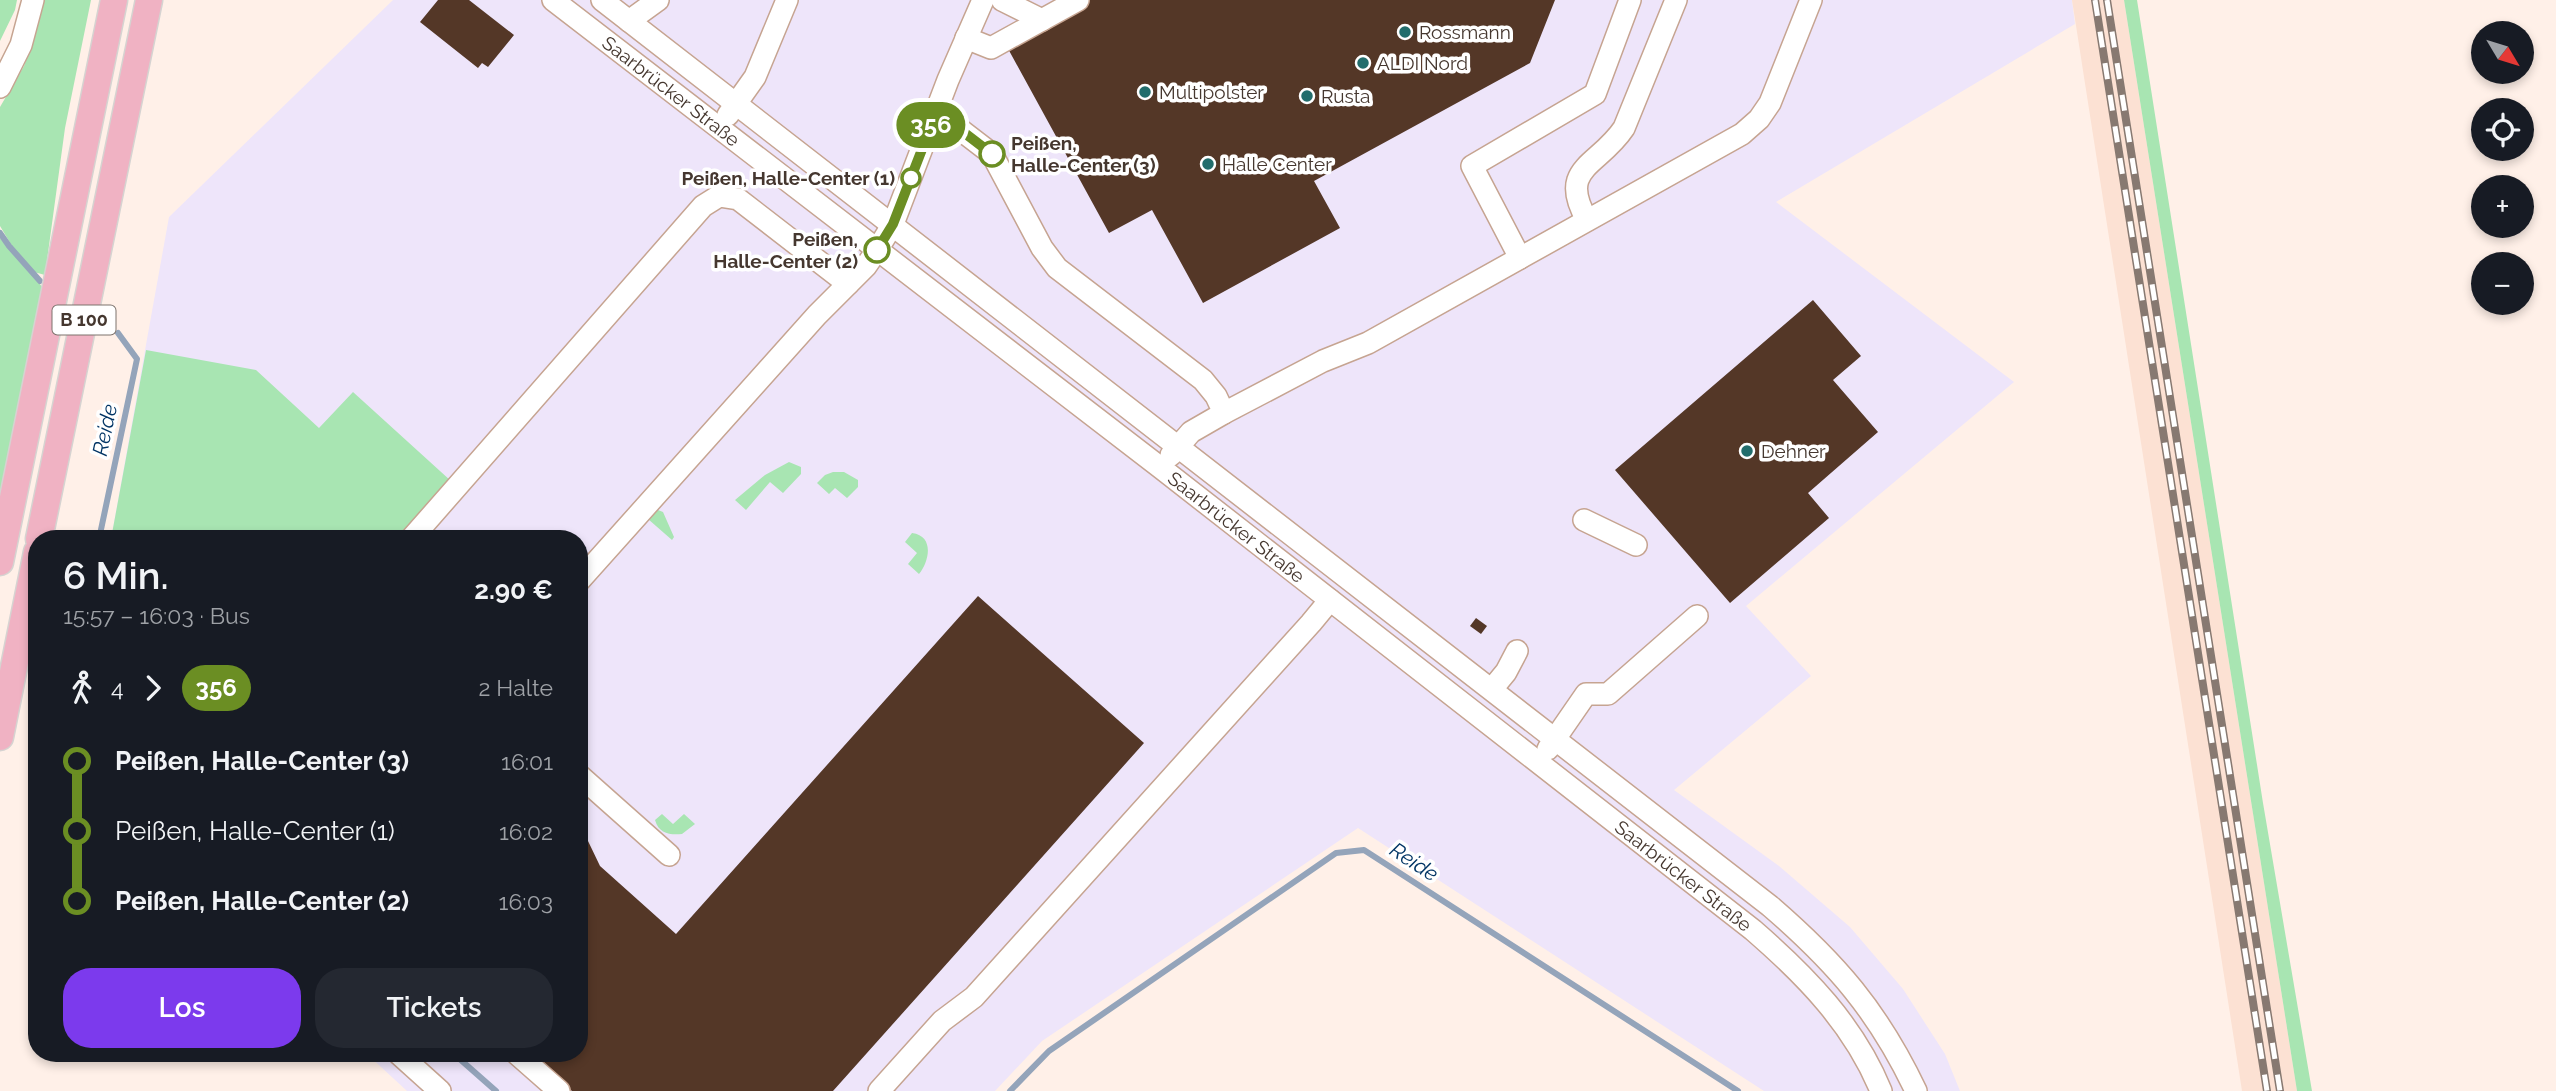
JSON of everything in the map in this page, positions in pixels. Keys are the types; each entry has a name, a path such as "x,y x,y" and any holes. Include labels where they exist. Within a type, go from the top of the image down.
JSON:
{"main road":[{"name":"B 100","path":"0,562 114,0"},
{"name":"B 100","path":"41,530 149,0"},
{"path":"0,737 28,597"}],"street":[{"path":"0,87 21,45 33,0"},
{"name":"Saarbrücker Straße","path":"553,0 1161,468 1753,930 1803,975 1847,1029 1865,1057 1881,1091"},
{"name":"Saarbrücker Straße","path":"602,0 1770,906 1824,954 1871,1009 1891,1041 1916,1091"},
{"path":"629,21 646,11 657,0"},
{"path":"718,128 755,77 787,0"},
{"path":"588,572 866,266 893,224 983,0"},
{"path":"1002,0 1042,20"},
{"path":"966,38 991,48 1078,0"},
{"path":"1520,258 1472,166 1595,94 1630,0"},
{"path":"1587,220 1577,202 1577,178 1616,140 1624,128 1676,0"},
{"path":"1161,468 1198,427 1323,361 1368,344 1587,220 1667,181 1742,134 1759,119 1770,103 1811,0"},
{"path":"933,121 962,131 992,154 1042,248 1057,268 1203,380 1216,396 1224,413"},
{"path":"1667,181 1674,150"},
{"path":"419,530 703,206 719,196 738,199 848,284"},
{"path":"1584,520 1636,545"},
{"path":"879,1091 942,1021 974,997 1330,600"},
{"path":"1538,762 1555,739 1580,687 1608,694 1696,616"},
{"path":"1492,690 1517,651"},
{"path":"588,783 669,855"},
{"path":"408,1062 440,1091"},
{"path":"526,1062 559,1091"}],"shaded area":[{"path":"393,0 2072,0 2075,24 1776,202 2014,382 1746,606 1811,676 1674,790 1779,866 1850,927 1903,989 1945,1054 1960,1091 1764,1091 1358,828 1042,1041 995,1091 407,1091 376,1062 588,1062 588,530 113,530 169,217"},
{"path":"2072,0 2124,0 2297,1091 2242,1091"}],"green space":[{"path":"0,0 17,0 0,41"},
{"path":"43,0 91,0 65,128 45,275 34,272 12,246 0,226 0,107 24,66 36,32"},
{"path":"2124,0 2137,0 2263,803 2312,1091 2297,1091"},
{"path":"0,238 44,289 0,509"},
{"path":"146,350 256,370 319,428 353,392 451,481 408,530 113,530"},
{"path":"789,462 801,467 801,474 783,493 770,482 746,510 735,500 765,475"},
{"path":"833,472 844,472 858,480 858,487 847,498 835,488 829,494 817,483"},
{"path":"658,510 663,512 674,537 672,540 648,519"},
{"path":"912,533 919,535 927,544 927,557 919,574 908,564 917,553 905,542"},
{"path":"662,814 673,824 684,814 695,824 682,834 666,833 659,828 655,820"}],"building":[{"path":"438,0 469,0 514,35 488,67 482,63 478,68 420,22"},
{"name":"Halle Center","path":"1089,0 1555,0 1530,63 1314,181 1340,228 1203,303 1152,210 1109,233 1006,45"},
{"name":"Dehner","path":"1813,300 1861,356 1833,380 1878,432 1808,493 1829,518 1730,603 1615,470"},
{"path":"978,596 1144,743 833,1091 572,1091 539,1062 588,1062 588,841 600,866 676,934"},
{"path":"1476,618 1487,626 1481,634 1470,626"}],"waterway":[{"name":"Reide","path":"0,233 40,281"},
{"name":"Reide","path":"101,530 137,359 118,333"},
{"name":"Reide","path":"1010,1091 1049,1051 1336,853 1364,850 1738,1091"},
{"name":"Reide","path":"463,1062 496,1091"}],"railway":[{"path":"2095,0 2267,1091"},
{"path":"2107,0 2280,1091"}],"bus line":[{"name":"356","path":"877,250 893,224 933,121 962,131 992,154"}],"place":[{"name":"Rossmann","path":"1405,32"},
{"name":"ALDI Nord","path":"1363,63"},
{"name":"Multipolster","path":"1145,92"},
{"name":"Rusta","path":"1307,96"},
{"name":"Peißen, Halle-Center (3)","path":"992,154"},
{"name":"Halle Center","path":"1208,164"},
{"name":"Peißen, Halle-Center (1)","path":"911,178"},
{"name":"Peißen, Halle-Center (2)","path":"877,250"},
{"name":"Dehner","path":"1747,451"}]}
